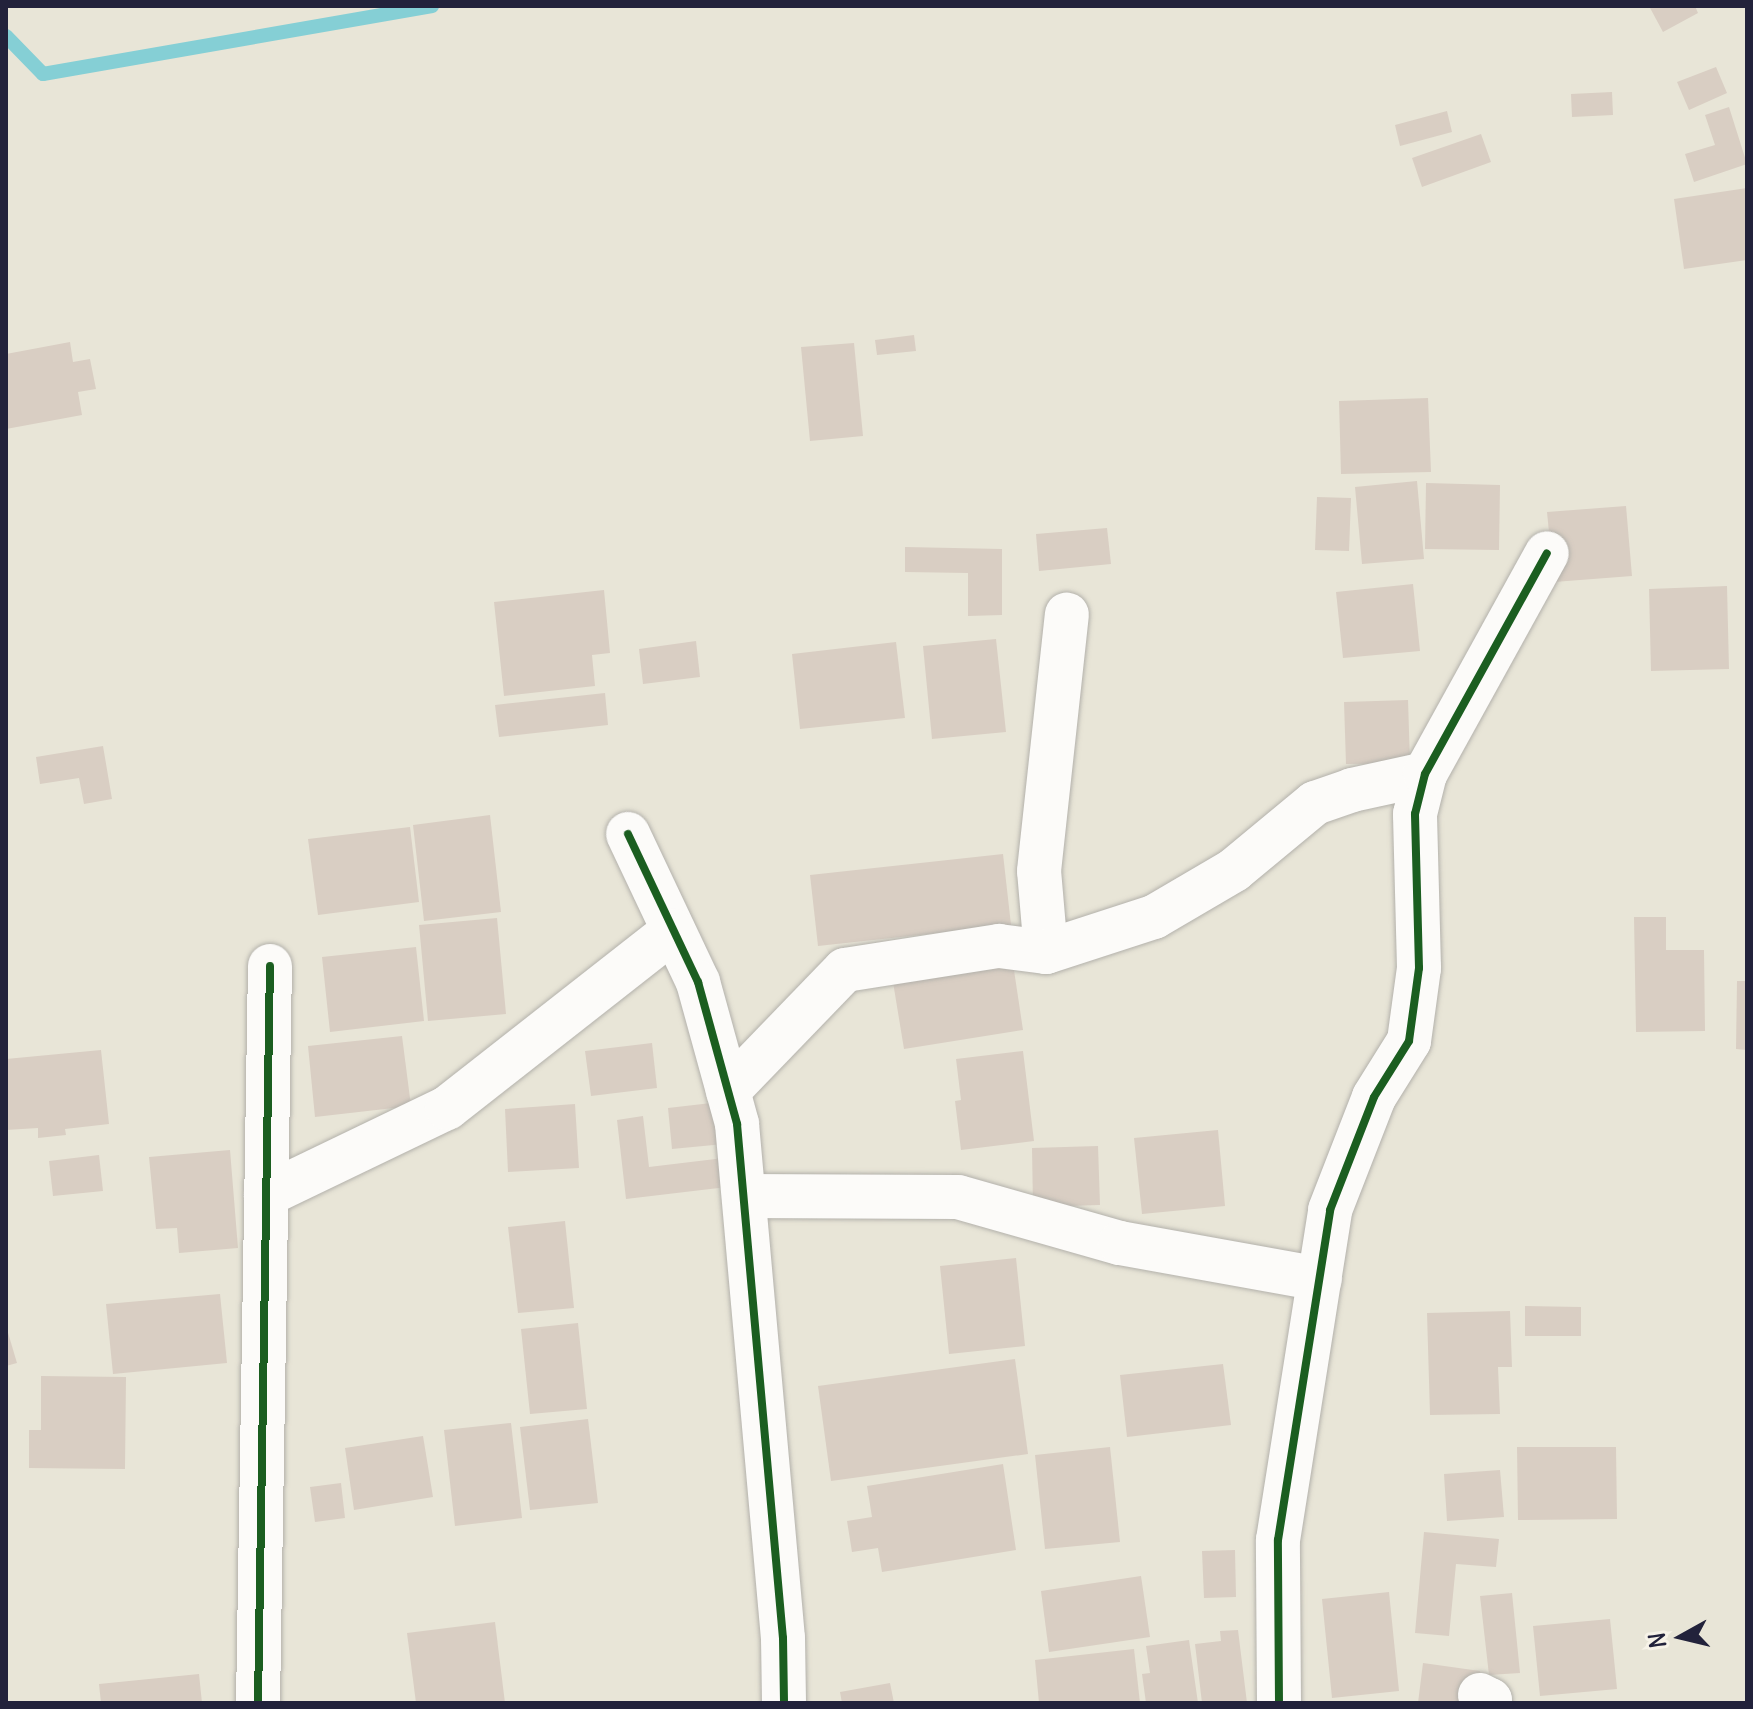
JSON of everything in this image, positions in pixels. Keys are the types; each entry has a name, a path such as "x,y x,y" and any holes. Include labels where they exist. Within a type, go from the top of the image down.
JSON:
{"street":[{"path":"1279,1703 1278,1540 1330,1210 1374,1097 1409,1041 1419,968 1415,814 1425,774 1547,553"},
{"path":"1046,952 1039,871 1067,615"},
{"path":"728,1091 845,970 999,946 1046,952 1154,917 1234,870 1315,803 1352,790 1425,774"},
{"path":"628,834 698,982 737,1124 783,1638 784,1703"},
{"path":"266,1195 447,1108 673,931"},
{"path":"258,1703 270,966"},
{"path":"744,1196 958,1197 1120,1243 1320,1279"}],"building":[{"path":"1649,6 1695,6 1698,13 1663,32"},
{"path":"1716,67 1727,93 1689,110 1677,82"},
{"path":"1612,92 1613,115 1572,117 1571,94"},
{"path":"1729,107 1747,164 1694,182 1685,154 1715,145 1705,115"},
{"path":"1447,111 1452,132 1400,146 1395,125"},
{"path":"1481,134 1491,162 1422,187 1412,158"},
{"path":"1747,188 1747,260 1684,269 1674,199"},
{"path":"914,335 916,351 877,355 875,340"},
{"path":"70,342 73,362 90,359 96,389 78,392 82,415 6,429 6,354"},
{"path":"854,343 863,436 810,441 801,347"},
{"path":"1428,398 1431,472 1341,474 1339,401"},
{"path":"1417,481 1424,559 1362,564 1355,487"},
{"path":"1426,483 1500,485 1499,550 1425,549"},
{"path":"1317,497 1351,498 1349,551 1315,550"},
{"path":"1626,506 1632,576 1554,582 1547,512"},
{"path":"1107,528 1111,564 1039,571 1036,534"},
{"path":"905,547 1002,549 1002,615 968,616 968,573 905,572"},
{"path":"1413,584 1420,651 1343,658 1336,592"},
{"path":"1727,586 1729,669 1651,671 1649,589"},
{"path":"604,590 610,653 592,655 595,686 504,696 494,602"},
{"path":"996,639 1006,732 932,739 923,646"},
{"path":"696,641 700,677 643,684 639,649"},
{"path":"896,642 905,718 800,729 792,654"},
{"path":"605,693 608,725 499,737 495,705"},
{"path":"1408,700 1410,763 1346,764 1344,702"},
{"path":"103,746 112,799 84,804 79,778 40,784 36,757"},
{"path":"490,815 501,912 424,921 413,825"},
{"path":"410,827 419,902 318,915 308,839"},
{"path":"1003,854 1011,925 818,946 810,875"},
{"path":"1634,917 1666,917 1666,950 1704,950 1705,1031 1636,1032"},
{"path":"497,918 506,1014 428,1021 419,925"},
{"path":"416,947 424,1021 330,1032 322,957"},
{"path":"1012,957 1023,1030 904,1049 892,976"},
{"path":"1737,981 1747,981 1747,1050 1736,1049"},
{"path":"402,1036 411,1106 315,1117 308,1046"},
{"path":"652,1043 657,1088 591,1096 585,1051"},
{"path":"101,1050 109,1124 65,1129 66,1135 38,1138 38,1128 6,1130 6,1059"},
{"path":"1023,1051 1034,1141 961,1150 955,1101 961,1100 956,1059"},
{"path":"720,1102 724,1144 672,1149 668,1108"},
{"path":"575,1104 579,1168 508,1172 505,1109"},
{"path":"643,1116 649,1167 724,1158 727,1187 626,1199 617,1120"},
{"path":"1218,1130 1225,1206 1142,1214 1134,1138"},
{"path":"1098,1146 1100,1205 1033,1207 1032,1148"},
{"path":"230,1150 238,1248 179,1253 177,1228 156,1229 149,1157"},
{"path":"99,1155 103,1191 53,1196 49,1161"},
{"path":"565,1221 574,1308 518,1313 508,1227"},
{"path":"1016,1258 1025,1346 949,1354 940,1266"},
{"path":"220,1294 227,1363 113,1374 106,1304"},
{"path":"1525,1306 1581,1307 1581,1336 1525,1336"},
{"path":"1510,1311 1512,1367 1498,1367 1500,1414 1430,1415 1427,1313"},
{"path":"578,1323 587,1409 530,1414 521,1329"},
{"path":"6,1326 17,1363 6,1366"},
{"path":"1015,1359 1028,1454 831,1481 818,1386"},
{"path":"1223,1364 1231,1425 1127,1437 1120,1375"},
{"path":"41,1376 126,1377 125,1469 29,1468 29,1430 41,1430"},
{"path":"588,1419 598,1503 530,1510 520,1427"},
{"path":"511,1423 522,1518 455,1526 444,1430"},
{"path":"423,1436 433,1497 354,1510 345,1448"},
{"path":"1110,1447 1120,1542 1045,1549 1035,1455"},
{"path":"1517,1447 1616,1447 1617,1519 1518,1520"},
{"path":"1003,1464 1016,1550 882,1572 878,1548 852,1552 847,1521 872,1517 867,1486"},
{"path":"1500,1470 1504,1517 1447,1521 1444,1474"},
{"path":"341,1483 345,1518 315,1522 310,1487"},
{"path":"1424,1532 1499,1539 1496,1567 1456,1564 1449,1636 1415,1633"},
{"path":"1235,1550 1236,1597 1204,1598 1202,1551"},
{"path":"1141,1576 1150,1637 1049,1652 1041,1591"},
{"path":"1389,1592 1399,1691 1332,1698 1322,1599"},
{"path":"1512,1593 1520,1673 1489,1675 1480,1596"},
{"path":"1610,1619 1617,1689 1540,1696 1533,1626"},
{"path":"495,1622 505,1703 416,1703 407,1633"},
{"path":"1238,1630 1247,1703 1202,1703 1195,1644 1221,1641 1220,1631"},
{"path":"1189,1640 1198,1703 1146,1703 1142,1674 1150,1673 1146,1646"},
{"path":"1134,1649 1140,1703 1039,1703 1035,1660"},
{"path":"1423,1663 1480,1671 1476,1703 1418,1703"},
{"path":"199,1674 202,1703 101,1703 99,1684"},
{"path":"890,1683 894,1703 842,1703 840,1692"}],"waterway":[{"path":"6,36 43,74 432,6"}],"cycle path":[{"path":"1279,1703 1278,1540 1330,1210 1374,1097 1409,1041 1419,968 1415,814 1425,774 1547,553"},
{"path":"628,834 698,982 737,1124 783,1638 784,1703"},
{"path":"258,1703 270,966"}]}
